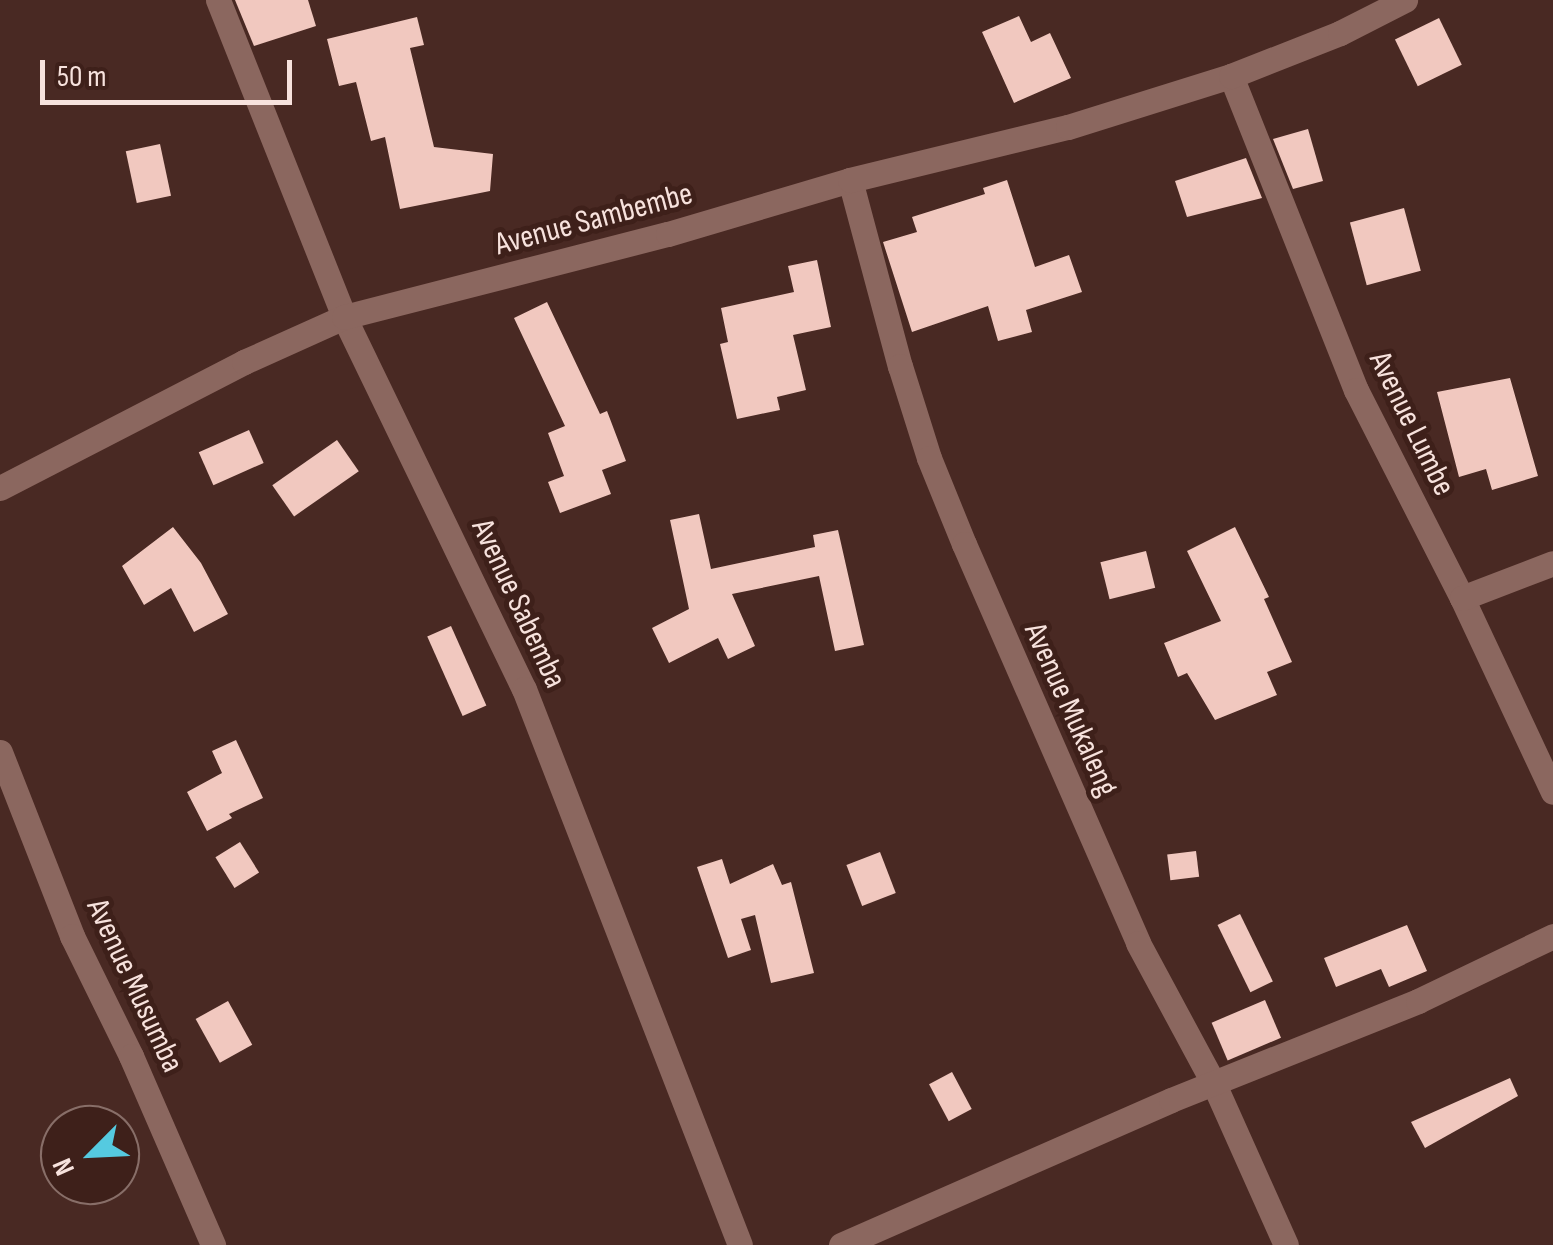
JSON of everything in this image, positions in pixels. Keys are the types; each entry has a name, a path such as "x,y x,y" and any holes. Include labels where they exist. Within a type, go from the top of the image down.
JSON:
{"street":[{"name":"Avenue Sabemba","path":"218,0 344,317 524,689 740,1245"},
{"name":"Avenue Sambembe","path":"0,488 244,362 344,317 615,248 850,180 1068,126 1231,76 1340,32 1406,0"},
{"name":"Avenue Lumbe","path":"1231,76 1356,390 1462,598 1553,792"},
{"name":"Avenue Mukaleng","path":"850,180 912,403 964,544 1138,943 1214,1084 1286,1245"},
{"path":"1462,598 1553,563"},
{"name":"Avenue Musumba","path":"0,752 72,936 131,1056 213,1245"},
{"path":"841,1245 1214,1084 1418,1001 1553,936"}],"building":[{"path":"235,0 308,0 316,26 254,46"},
{"path":"1019,16 1031,42 1050,33 1071,78 1014,103 982,32"},
{"path":"417,17 424,45 410,48 434,147 493,154 490,191 400,209 385,137 371,141 356,82 339,86 327,39"},
{"path":"1439,18 1462,65 1418,86 1395,39"},
{"path":"1308,129 1323,181 1293,189 1273,139"},
{"path":"160,144 171,196 137,203 126,151"},
{"path":"1246,158 1262,198 1187,217 1175,181"},
{"path":"1007,180 1035,267 1069,255 1082,292 1026,310 1032,332 998,341 988,306 912,332 883,242 917,232 912,217 985,194 983,188"},
{"path":"1404,208 1421,271 1367,285 1350,222"},
{"path":"817,260 831,327 793,335 806,390 777,397 780,410 737,419 720,344 728,342 721,308 794,292 788,266"},
{"path":"547,302 600,414 607,411 626,461 602,470 611,494 560,513 548,482 564,476 548,433 565,426 514,318"},
{"path":"1510,378 1538,476 1492,490 1486,469 1459,477 1437,392"},
{"path":"249,430 264,463 213,485 199,452"},
{"path":"337,440 359,471 294,516 272,485"},
{"path":"699,514 711,569 815,547 813,535 838,530 864,645 835,651 819,576 732,594 755,646 728,659 718,638 669,663 652,628 689,609 670,520"},
{"path":"173,527 201,563 228,614 194,632 171,588 144,605 122,566"},
{"path":"1235,527 1269,597 1264,599 1292,662 1267,672 1277,695 1215,720 1187,673 1178,677 1164,643 1221,621 1187,551"},
{"path":"1146,551 1155,588 1110,599 1100,562"},
{"path":"451,626 486,705 463,716 427,637"},
{"path":"236,740 263,798 229,814 232,818 207,831 187,792 222,773 212,751"},
{"path":"240,842 259,873 234,888 215,857"},
{"path":"1196,851 1199,877 1170,880 1167,855"},
{"path":"880,852 896,893 862,906 846,865"},
{"path":"722,859 730,884 773,864 782,885 791,882 814,973 771,983 755,915 741,919 751,950 728,958 697,867"},
{"path":"1240,914 1273,981 1250,992 1218,925"},
{"path":"1407,925 1427,971 1389,987 1381,969 1336,987 1324,958"},
{"path":"1265,1000 1281,1038 1228,1060 1212,1023"},
{"path":"228,1001 252,1045 220,1063 196,1019"},
{"path":"952,1072 972,1109 949,1121 929,1084"},
{"path":"1510,1078 1518,1096 1425,1148 1411,1122"}]}
